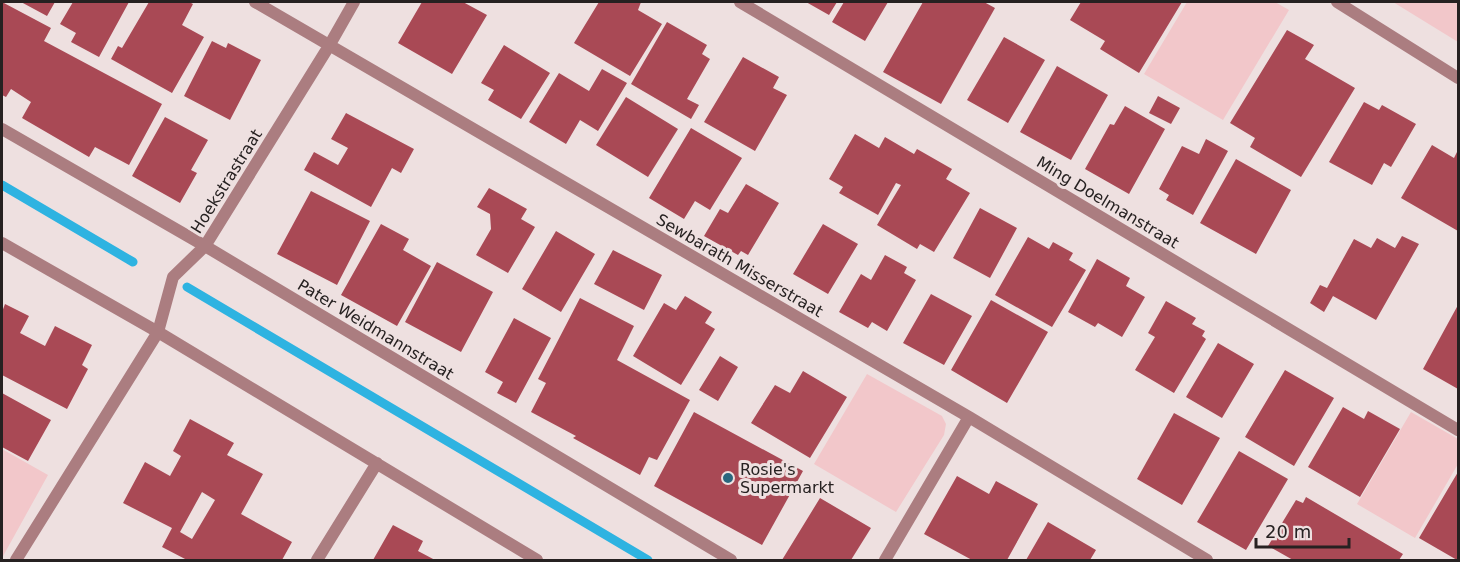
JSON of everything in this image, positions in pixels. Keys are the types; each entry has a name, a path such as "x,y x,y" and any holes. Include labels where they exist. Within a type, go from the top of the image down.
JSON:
{"street":[{"name":"Sewbarath Misserstraat","path":"255,2 969,417 1207,561"},
{"name":"Hoekstrastraat","path":"16,561 158,332 173,277 205,246 354,2"},
{"name":"Ming Doelmanstraat","path":"740,2 1458,430"},
{"path":"1337,2 1458,78"},
{"name":"Pater Weidmannstraat","path":"2,129 205,246 731,561"},
{"path":"2,243 158,332 537,561"},
{"path":"885,561 969,417"},
{"path":"317,561 377,463"}],"shaded area":[{"path":"1187,2 1275,2 1289,10 1223,120 1144,74"},
{"path":"1393,2 1458,2 1458,42"},
{"path":"867,374 942,416 946,424 944,435 896,512 814,464"},
{"path":"1411,412 1458,439 1458,464 1415,538 1357,504"},
{"path":"2,449 48,475 2,558"}],"building":[{"path":"2,2 51,28 44,41 162,104 129,165 95,147 89,157 22,118 31,102 11,89 6,97 2,95"},
{"path":"21,2 55,2 47,16"},
{"path":"73,2 129,2 99,57 71,42 76,33 60,24"},
{"path":"149,2 189,2 193,4 182,25 204,37 172,93 111,59 118,46 122,48"},
{"path":"422,2 463,2 487,15 452,74 398,43"},
{"path":"599,2 641,2 638,10 662,24 630,76 574,43"},
{"path":"806,2 837,2 829,15"},
{"path":"844,2 888,2 865,41 832,22"},
{"path":"923,2 984,2 995,8 941,104 883,72"},
{"path":"1081,2 1182,2 1139,73 1100,49 1105,41 1070,20"},
{"path":"667,22 707,45 702,54 710,59 687,99 699,105 691,119 631,84"},
{"path":"1287,30 1314,45 1305,59 1355,88 1301,177 1250,147 1255,138 1230,123"},
{"path":"1004,37 1045,60 1008,123 967,100"},
{"path":"212,41 226,48 228,43 261,60 230,120 184,96"},
{"path":"504,45 550,73 521,119 488,100 494,90 481,83"},
{"path":"743,57 779,77 773,88 787,95 755,151 704,122"},
{"path":"1057,66 1108,95 1071,160 1020,132"},
{"path":"602,69 627,83 598,131 580,120 566,144 529,122 559,73 589,91"},
{"path":"1158,96 1180,108 1171,124 1149,113"},
{"path":"626,97 678,129 648,177 596,145"},
{"path":"1364,102 1379,110 1382,105 1416,124 1391,167 1384,163 1372,185 1329,162"},
{"path":"1125,106 1165,129 1129,194 1085,169 1110,124 1114,125"},
{"path":"346,113 414,149 401,173 392,168 371,207 304,170 314,152 338,165 348,148 331,139"},
{"path":"165,117 208,140 191,170 197,173 180,203 132,176"},
{"path":"691,128 742,158 710,210 695,201 684,219 649,198"},
{"path":"855,134 879,148 885,137 914,154 917,149 952,169 946,179 970,193 934,252 920,244 917,249 877,225 901,185 896,183 878,215 839,193 843,187 829,179"},
{"path":"1206,139 1228,151 1193,215 1166,200 1169,195 1159,189 1182,146 1199,154"},
{"path":"1432,145 1454,158 1458,150 1458,231 1401,198"},
{"path":"1236,159 1291,190 1256,254 1200,223"},
{"path":"746,184 779,203 748,255 741,251 738,255 704,236 720,209 728,213"},
{"path":"489,188 527,209 521,219 535,227 508,273 476,255 491,229 490,214 477,207"},
{"path":"311,191 370,221 337,285 277,254"},
{"path":"980,208 1017,228 990,278 953,258"},
{"path":"381,224 409,239 403,250 431,266 397,326 341,295"},
{"path":"823,224 858,244 828,294 793,274"},
{"path":"556,231 595,254 561,312 522,289"},
{"path":"1402,236 1419,244 1376,320 1333,296 1324,312 1310,303 1320,285 1327,288 1354,239 1371,248 1377,238 1395,248"},
{"path":"1028,237 1049,249 1053,242 1073,253 1069,260 1086,270 1052,327 995,295"},
{"path":"613,250 662,275 644,310 594,284"},
{"path":"885,255 907,267 904,273 916,280 887,331 872,322 868,328 839,312 861,274 871,280"},
{"path":"1097,259 1130,278 1126,286 1145,297 1122,337 1098,323 1095,327 1068,312"},
{"path":"437,262 493,292 461,352 405,322"},
{"path":"931,294 972,316 944,365 903,343"},
{"path":"685,296 712,312 705,323 715,329 681,385 633,356 664,303 676,310"},
{"path":"580,298 634,326 617,360 690,400 657,460 649,457 640,475 531,412 546,383 538,379"},
{"path":"991,300 1048,332 1007,403 951,370"},
{"path":"1166,301 1196,318 1192,324 1205,331 1202,336 1206,339 1174,393 1135,370 1155,337 1148,333"},
{"path":"5,304 29,316 20,333 45,346 55,326 92,345 82,365 88,369 67,409 2,375 2,312"},
{"path":"1458,305 1458,389 1423,369"},
{"path":"514,318 551,338 516,403 497,393 503,382 485,372"},
{"path":"1218,343 1254,364 1222,418 1186,397"},
{"path":"720,356 738,367 718,401 699,390"},
{"path":"1285,370 1334,398 1294,466 1245,437"},
{"path":"803,371 847,397 810,458 751,423 775,385 790,393"},
{"path":"2,393 51,420 28,461 2,447"},
{"path":"1343,407 1364,419 1368,411 1400,429 1360,497 1308,467"},
{"name":"Rosie's Supermarkt","path":"694,412 803,471 762,545 654,486"},
{"path":"1174,413 1220,438 1182,505 1137,479"},
{"path":"190,419 234,443 227,455 263,474 241,514 292,542 282,560 187,560 162,547 172,528 123,503 145,462 170,476 181,456 173,451","holes":["202,492 215,500 192,539 180,532"]},
{"path":"1239,451 1288,479 1246,550 1197,522"},
{"path":"1458,472 1458,560 1457,560 1419,538"},
{"path":"957,476 989,494 996,481 1038,504 1007,560 972,560 924,534"},
{"path":"1306,497 1403,554 1399,560 1293,560 1268,546 1296,500 1303,503"},
{"path":"820,498 871,528 851,560 782,560"},
{"path":"1048,522 1096,550 1090,560 1026,560"},
{"path":"393,525 423,541 418,551 435,560 373,560"}],"waterway":[{"path":"2,185 133,262"},
{"path":"187,287 648,560"}],"place":[{"name":"Rosie's Supermarkt","path":"728,478"}]}
